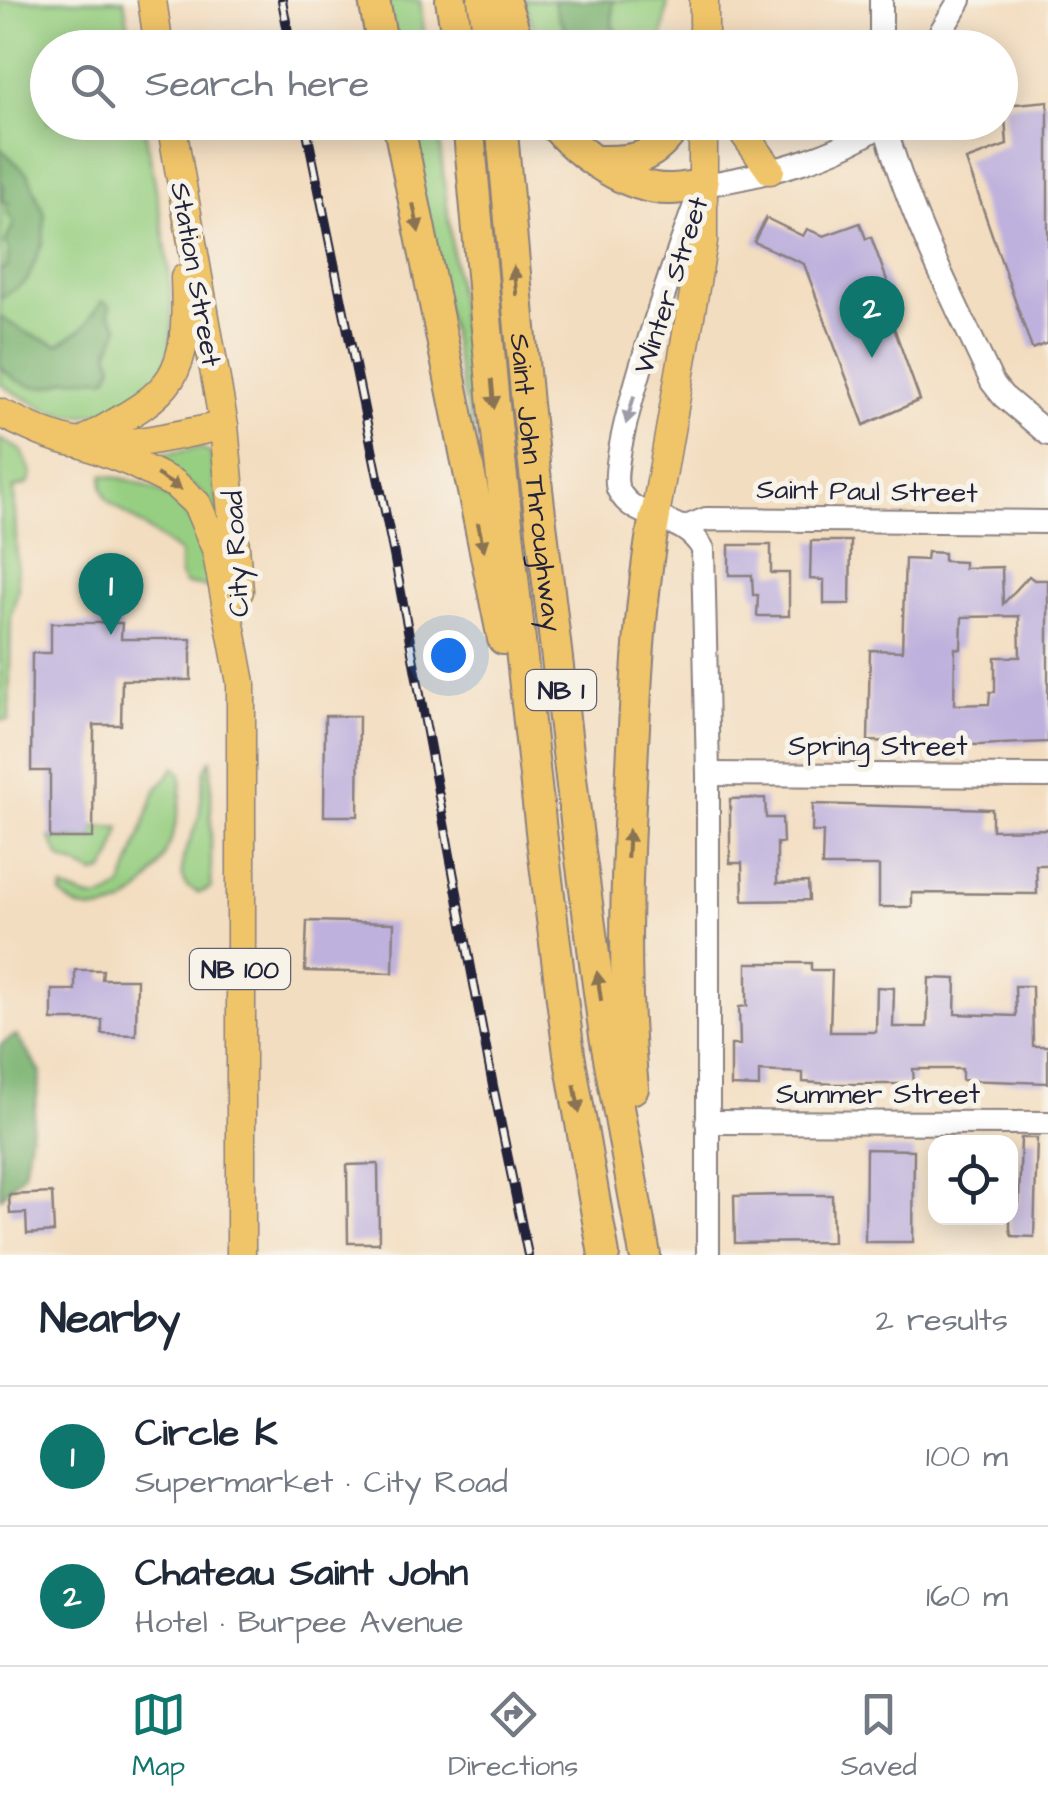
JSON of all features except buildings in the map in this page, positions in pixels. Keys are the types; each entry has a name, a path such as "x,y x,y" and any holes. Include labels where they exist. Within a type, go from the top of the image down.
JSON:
{"highway":[{"path":"374,0 380,30"},
{"path":"451,0 456,30"},
{"path":"483,0 488,30"},
{"path":"504,0 514,30"},
{"path":"402,140 542,840"},
{"name":"Saint John Throughway","path":"470,140 494,405 542,840 569,1054 604,1255"},
{"name":"Saint John Throughway","path":"503,140 527,404 578,838 605,1036 647,1255"},
{"path":"566,140 621,177 668,190 704,185"},
{"path":"594,161 631,162 655,150 663,140"},
{"path":"647,1255 628,1037 625,903 634,722 648,552 655,516"}],"main road":[{"path":"152,0 157,30"},
{"path":"704,0 704,30"},
{"name":"Station Street","path":"174,140 224,426"},
{"path":"704,140 704,185"},
{"path":"749,140 770,170"},
{"name":"Winter Street","path":"655,516 703,242 704,185"},
{"path":"80,443 139,411 168,382 180,362 187,326 181,186"},
{"path":"0,413 152,472 175,484 197,504 216,548 241,683"},
{"path":"80,443 140,440 224,426"},
{"name":"City Road","path":"224,426 239,590 241,683"},
{"name":"NB 100","path":"240,1255 241,683"}],"street":[{"path":"881,0 881,30"},
{"path":"942,30 960,0"},
{"path":"704,185 744,179 856,140"},
{"path":"890,140 936,263 992,382 1002,396 1048,434"},
{"name":"Winter Street","path":"655,516 634,508 625,499 617,487 615,470 644,362 689,219 704,185"},
{"path":"655,516 686,527 703,548 708,774 708,1255"},
{"name":"Saint Paul Street","path":"686,527 706,519 1048,522"},
{"name":"Spring Street","path":"708,774 1048,776"},
{"name":"Summer Street","path":"707,1122 1048,1124"}],"green space":[{"path":"0,0 124,0 129,30 30,30 30,140 147,140 170,282 172,315 165,365 157,378 134,398 88,415 44,408 0,384"},
{"path":"384,0 420,0 424,30 390,30"},
{"path":"524,0 554,0 566,30 534,30"},
{"path":"554,0 613,0 612,26 616,30 566,30"},
{"path":"613,0 668,0 664,30 616,30 612,26"},
{"path":"411,140 439,140 479,470"},
{"path":"0,148 28,174 45,215 43,242 27,281 0,299 0,270 7,267 9,248 5,244 14,222 6,212 8,203 2,201"},
{"path":"102,301 110,305 109,313 119,327 109,351 113,366 107,378 68,379 50,386 32,386 15,379 0,366 0,317 58,345 83,328"},
{"path":"0,439 22,451 32,475 28,484 14,488 18,589 11,616 9,720 0,720"},
{"path":"201,448 211,454 220,521 202,493 151,460 151,456"},
{"path":"103,475 149,487 180,508 200,541 210,587 185,584 180,576 180,553 107,500"},
{"path":"211,759 211,888 199,893 186,886 183,858 199,817 205,770"},
{"path":"175,767 181,774 178,816 150,880 135,896 117,906 91,910 69,901 61,894 63,888 101,898 123,885 156,790"},
{"path":"93,827 120,827 112,858 103,872 95,874 60,858 50,838 93,838"},
{"path":"16,1035 41,1073 24,1172 0,1198 0,1045"}],"railway":[{"path":"282,0 288,30"},
{"path":"309,140 394,555 528,1255"}],"place":[{"name":"Chateau Saint John","path":"872,358"},
{"name":"Circle K","path":"111,635"}]}
